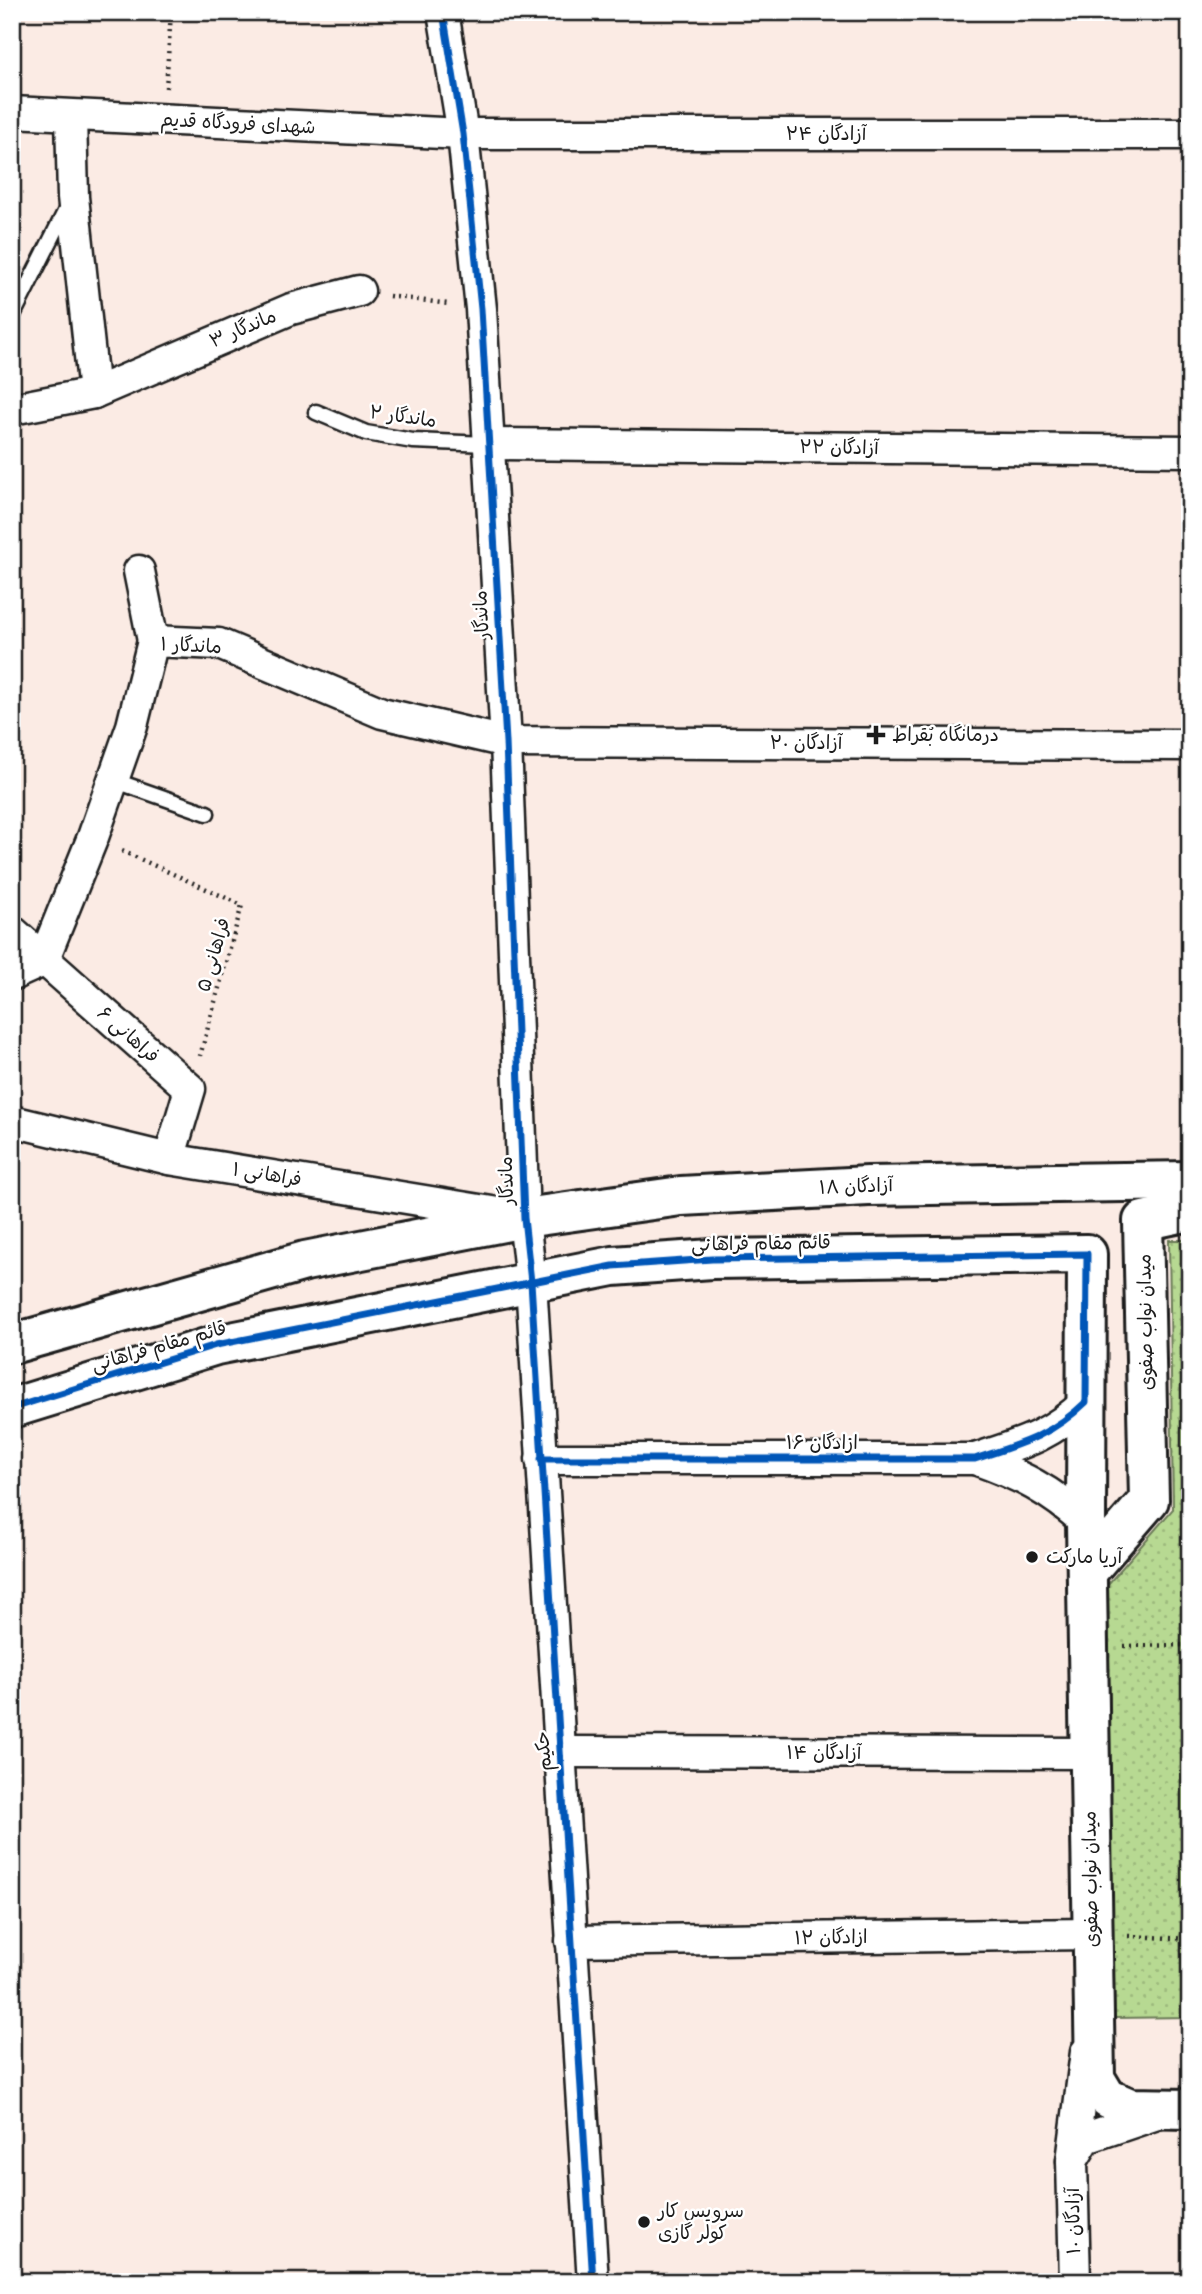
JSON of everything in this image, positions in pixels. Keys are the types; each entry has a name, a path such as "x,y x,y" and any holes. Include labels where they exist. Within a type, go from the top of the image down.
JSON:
{"street":[{"name":"ماندگار","path":"443,12 463,134 481,309 506,742 524,1218"},
{"name":"شهدای فرودگاه قدیم","path":"12,112 463,134"},
{"path":"71,116 73,197 94,393"},
{"name":"آزادگان ۲۴","path":"463,134 1190,134"},
{"name":"ماندگار ۳","path":"12,410 94,393 291,309 359,291"},
{"name":"آزادگان ۲۲","path":"488,444 1190,451"},
{"path":"139,571 153,641"},
{"name":"ماندگار ۱","path":"43,961 93,837 132,726 153,641 219,644 382,713 506,742"},
{"name":"آزادگان ۲۰","path":"506,742 1190,745"},
{"name":"فراهانی ۶","path":"12,931 190,1089"},
{"path":"12,975 43,961"},
{"path":"169,1159 190,1089"},
{"name":"فراهانی ۱","path":"12,1121 169,1159 524,1218"},
{"name":"آزادگان ۱۸","path":"524,1218 681,1196 868,1186 1190,1181"},
{"name":"میدان نواب صفوی","path":"1087,1572 1149,1500 1143,1221 1190,1211"},
{"path":"12,1344 305,1261 524,1218"},
{"name":"حکیم","path":"524,1218 531,1282 593,2282"},
{"name":"قائم مقام فراهانی","path":"12,1408 216,1345 612,1266 712,1259 1087,1254 1086,1402"},
{"name":"میدان نواب صفوی","path":"1086,1402 1095,2078 1107,2098 1130,2108 1181,2109"},
{"name":"ازادگان ۱۶","path":"541,1459 975,1459 1036,1439 1063,1424 1086,1402"},
{"name":"ازادگان ۱۶","path":"975,1459 1015,1473 1058,1496 1086,1523"},
{"name":"آزادگان ۱۴","path":"560,1752 1089,1753"},
{"name":"ازادگان ۱۲","path":"571,1941 1091,1934"},
{"name":"آزادگان ۱۰","path":"1075,2282 1072,2161 1092,2007"},
{"path":"1072,2161 1086,2138 1181,2109"}],"lane":[{"path":"12,317 73,197"},
{"name":"ماندگار ۲","path":"316,412 366,433 414,441 488,444"},
{"path":"113,780 207,813"}],"path":[{"path":"164,121 171,12"},
{"path":"359,291 481,309"},
{"path":"1088,1646 1190,1645"},
{"path":"1091,1934 1190,1939"}],"green space":[{"path":"1169,1240 1190,1240 1190,2017 1114,2018 1108,1584 1173,1509"}],"cycle path":[{"path":"443,12 463,134 481,309 506,742 524,1218 531,1282 593,2282"},
{"path":"12,1408 216,1345 613,1266 712,1259 1087,1254 1086,1402 1048,1431 1021,1443 975,1459 541,1459"}],"place":[{"name":"درمانگاه بُقراط","path":"876,735"},
{"name":"آریا مارکت","path":"1032,1557"},
{"name":"سرویس کار کولر گازی","path":"644,2222"}]}
